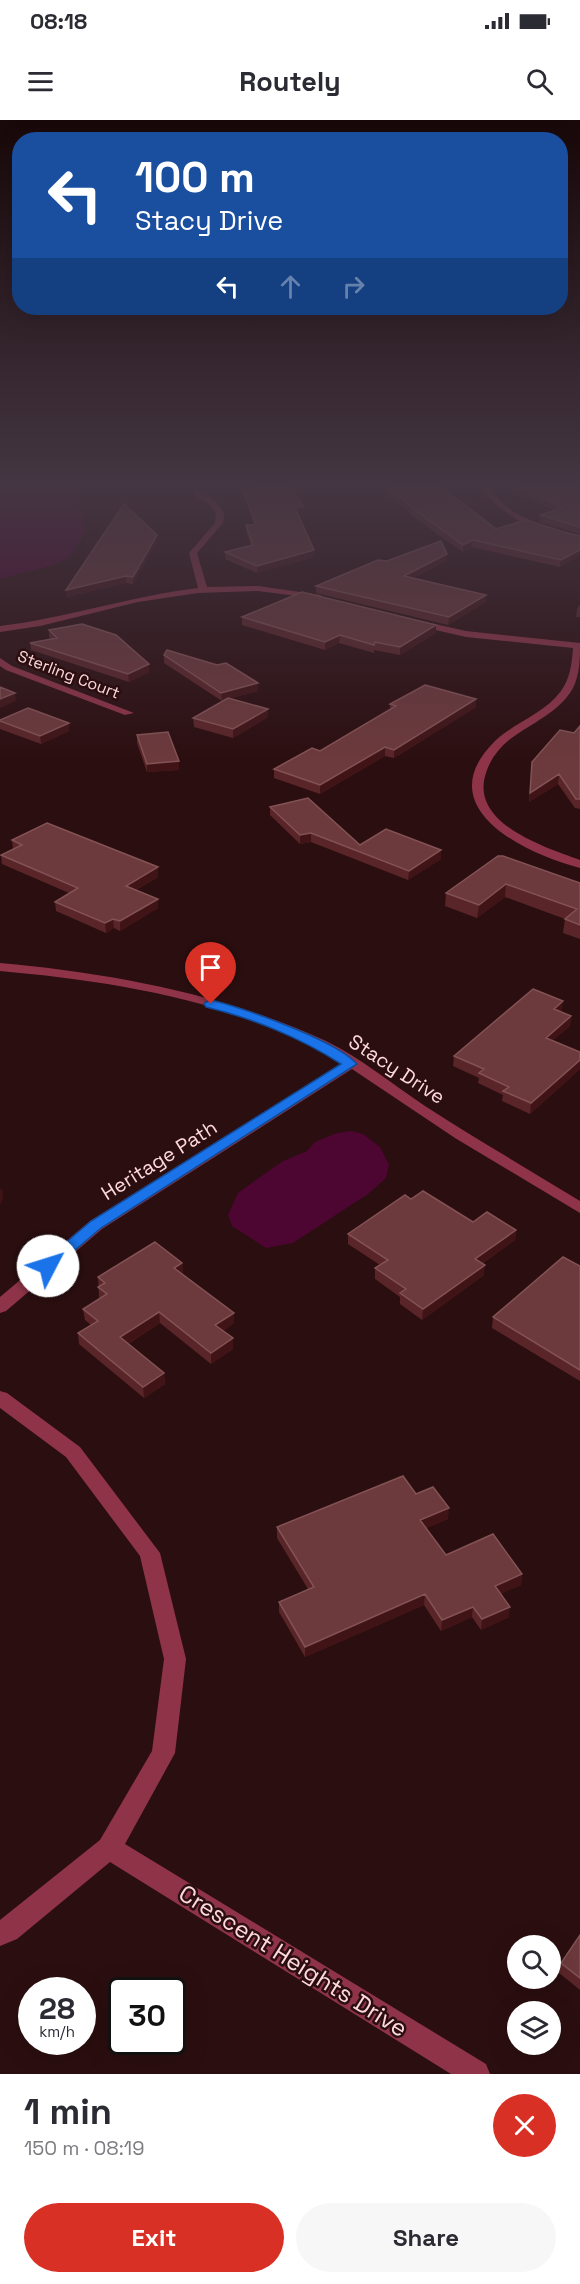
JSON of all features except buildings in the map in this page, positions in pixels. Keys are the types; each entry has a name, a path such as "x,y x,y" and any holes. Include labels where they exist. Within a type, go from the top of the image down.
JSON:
{"street":[{"path":"199,578 203,589"},
{"path":"0,629 52,622 157,596 203,589 254,587 324,598"},
{"path":"409,622 466,634 579,646 576,673 564,695 492,750 478,774 476,788 486,812 498,826 547,852 580,864"},
{"name":"Sterling Court","path":"0,662 9,668 129,713"},
{"name":"Stacy Drive","path":"0,967 46,970 126,984 232,1009 323,1046 427,1114 580,1208"},
{"name":"Heritage Path","path":"0,1307 96,1225 350,1064"},
{"path":"0,1398 72,1452 150,1553 175,1659 164,1753 109,1848 8,1930 0,1933"},
{"name":"Crescent Heights Drive","path":"109,1848 476,2074"}],"shaded area":[{"path":"351,1131 363,1134 380,1147 389,1165 386,1178 368,1194 293,1243 266,1248 232,1226 228,1215 238,1193 283,1161 307,1151 315,1142 337,1133"}],"route":[{"path":"48,1266 96,1225 350,1064 323,1046 232,1009 211,1004"}]}
